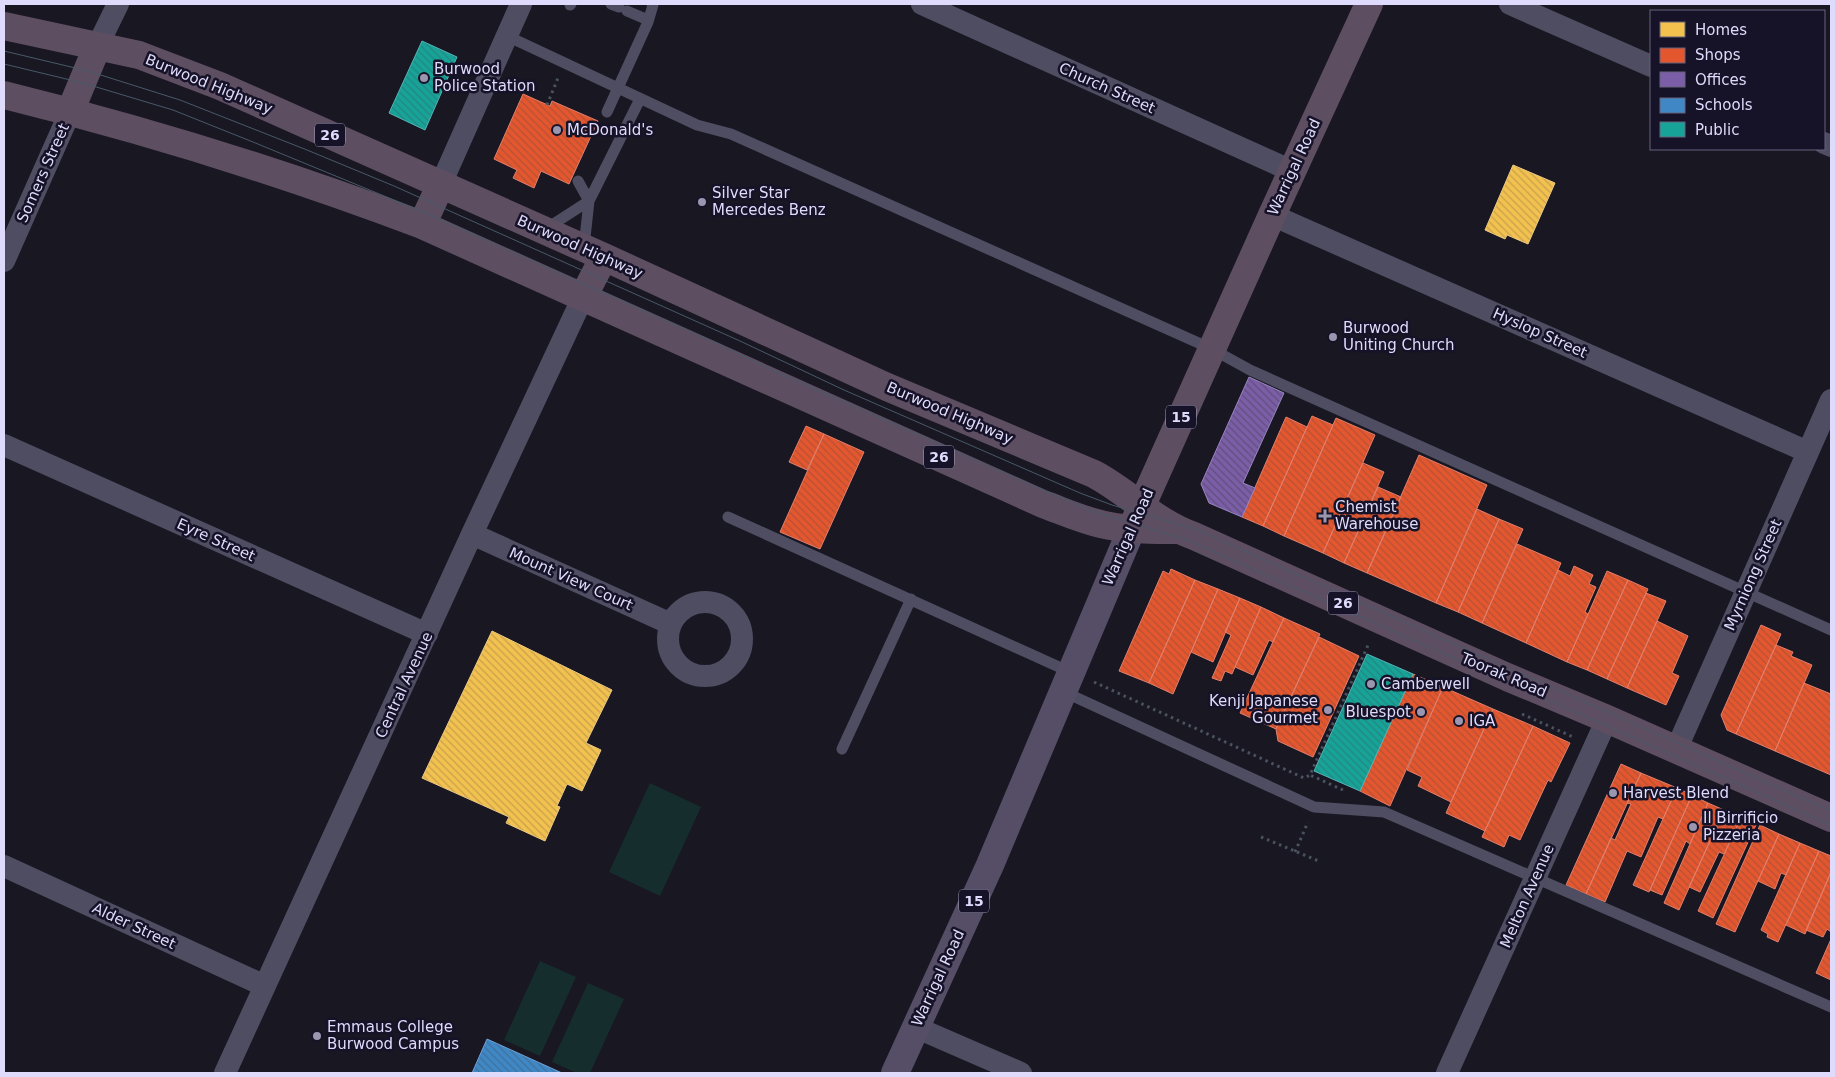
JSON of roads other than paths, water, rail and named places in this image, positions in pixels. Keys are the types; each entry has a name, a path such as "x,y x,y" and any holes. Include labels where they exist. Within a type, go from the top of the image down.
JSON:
{"highway":[{"name":"Warrigal Road","path":"1136,518 1369,4"},
{"name":"Burwood Highway","path":"4,26 139,56 203,80 594,252 887,387 1094,474 1114,486 1136,518"},
{"path":"70,112 97,47"},
{"name":"26","path":"4,95 247,163 422,225 1042,504 1081,519 1108,526 1136,518"},
{"path":"422,225 441,184"},
{"path":"583,297 594,252"},
{"name":"Toorak Road","path":"1136,518 1194,536 1379,620 1831,818"}],"main road":[{"name":"Warrigal Road","path":"895,1073 994,856 1136,518"}],"street":[{"path":"97,47 118,4"},
{"path":"441,184 521,4"},
{"name":"Church Street","path":"922,4 1292,171"},
{"path":"1510,4 1650,66"},
{"name":"Somers Street","path":"4,261 70,112"},
{"name":"Hyslop Street","path":"1272,215 1808,452"},
{"name":"Central Avenue","path":"225,1073 472,534 583,297"},
{"name":"Myrniong Street","path":"1676,750 1831,400"},
{"name":"Eyre Street","path":"4,445 427,634"},
{"name":"Mount View Court","path":"472,534 671,624"},
{"name":"Melton Avenue","path":"1447,1073 1607,719"},
{"name":"Alder Street","path":"4,866 264,986"},
{"path":"916,1027 1021,1073"}],"lane":[{"path":"607,112 648,20 652,4"},
{"path":"619,7 648,20"},
{"path":"506,36 697,125 731,134 1212,349 1250,370 1831,630"},
{"path":"544,230 589,201 640,99"},
{"path":"578,181 589,201 594,252"},
{"path":"728,517 911,599 1066,681 1314,807 1384,812 1831,1007"},
{"path":"842,749 911,599"}],"tram line":[{"path":"4,51 88,71 180,100 394,186 740,341 844,390 1080,493 1112,505 1195,529 1831,811"},
{"path":"4,64 83,83 173,110 428,214 727,348 785,376 1086,509 1190,541 1831,825"}],"place":[{"name":"Burwood Police Station","path":"424,78"},
{"name":"McDonald's","path":"557,130"},
{"name":"Silver Star Mercedes Benz","path":"702,202"},
{"name":"Burwood Uniting Church","path":"1333,337"},
{"name":"Chemist Warehouse","path":"1325,516"},
{"name":"Camberwell","path":"1371,684"},
{"name":"Kenji Japanese Gourmet","path":"1328,710"},
{"name":"Bluespot","path":"1421,712"},
{"name":"IGA","path":"1459,721"},
{"name":"Harvest Blend","path":"1613,793"},
{"name":"Il Birrificio Pizzeria","path":"1693,827"},
{"name":"Emmaus College Burwood Campus","path":"317,1036"}]}
